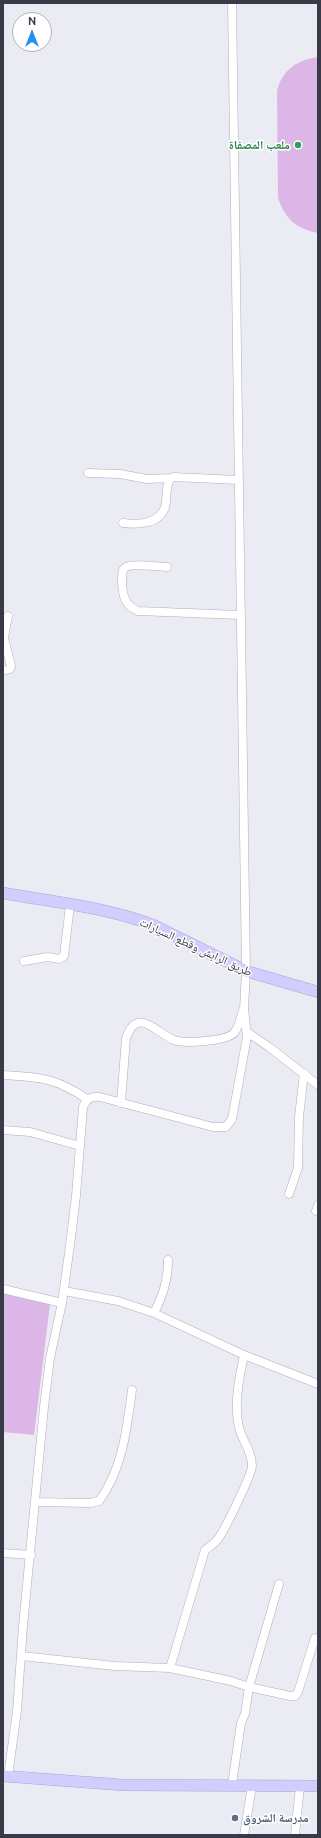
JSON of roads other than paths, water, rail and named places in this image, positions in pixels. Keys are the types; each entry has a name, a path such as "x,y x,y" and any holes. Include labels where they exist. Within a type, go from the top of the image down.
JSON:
{"main road":[{"name":"طريق الرابش وقطع السيارات","path":"3,893 112,913 153,925 246,971 318,992"},
{"path":"5,1776 123,1785 318,1786"}],"street":[{"path":"5,1776 17,1711 48,1370 64,1291 76,1196 83,1107 88,1100 95,1097 213,1127 226,1127 232,1119 247,1032 244,1009 246,971 232,3"},
{"path":"88,473 120,474 147,479 175,477 238,480"},
{"path":"123,523 146,522 161,514 165,507 168,482 171,478"},
{"path":"167,567 132,565 125,568 122,572 122,591 126,602 130,607 138,611 240,615"},
{"path":"3,671 10,669 11,666 4,638 8,616"},
{"path":"24,961 45,957 59,959 64,956 70,905"},
{"path":"121,1103 126,1038 129,1030 135,1024 147,1023 174,1040 182,1042 225,1038 233,1033 237,1028 244,1009"},
{"path":"247,1032 304,1073 318,1085"},
{"path":"289,1194 298,1168 299,1117 304,1073"},
{"path":"3,1075 50,1080 73,1090 88,1100"},
{"path":"3,1130 30,1132 80,1146"},
{"path":"154,1313 165,1288 168,1275 168,1260"},
{"path":"3,1289 62,1303"},
{"path":"64,1291 118,1301 154,1313 244,1355 318,1384"},
{"path":"170,1668 205,1550 219,1538 235,1507 252,1468 249,1451 240,1431 238,1412 238,1390 244,1355"},
{"path":"35,1502 91,1503 99,1501 120,1460 132,1390"},
{"path":"3,1553 31,1555"},
{"path":"232,1785 241,1723 245,1714 249,1687 279,1584"},
{"path":"22,1656 114,1666 170,1668 231,1681 249,1687 295,1696 306,1669 315,1638"},
{"path":"244,1835 252,1786"},
{"path":"295,1835 300,1786"}],"place":[{"name":"ملعب المصفاة","path":"298,145"},
{"name":"مدرسة الشروق","path":"235,1818"}]}
